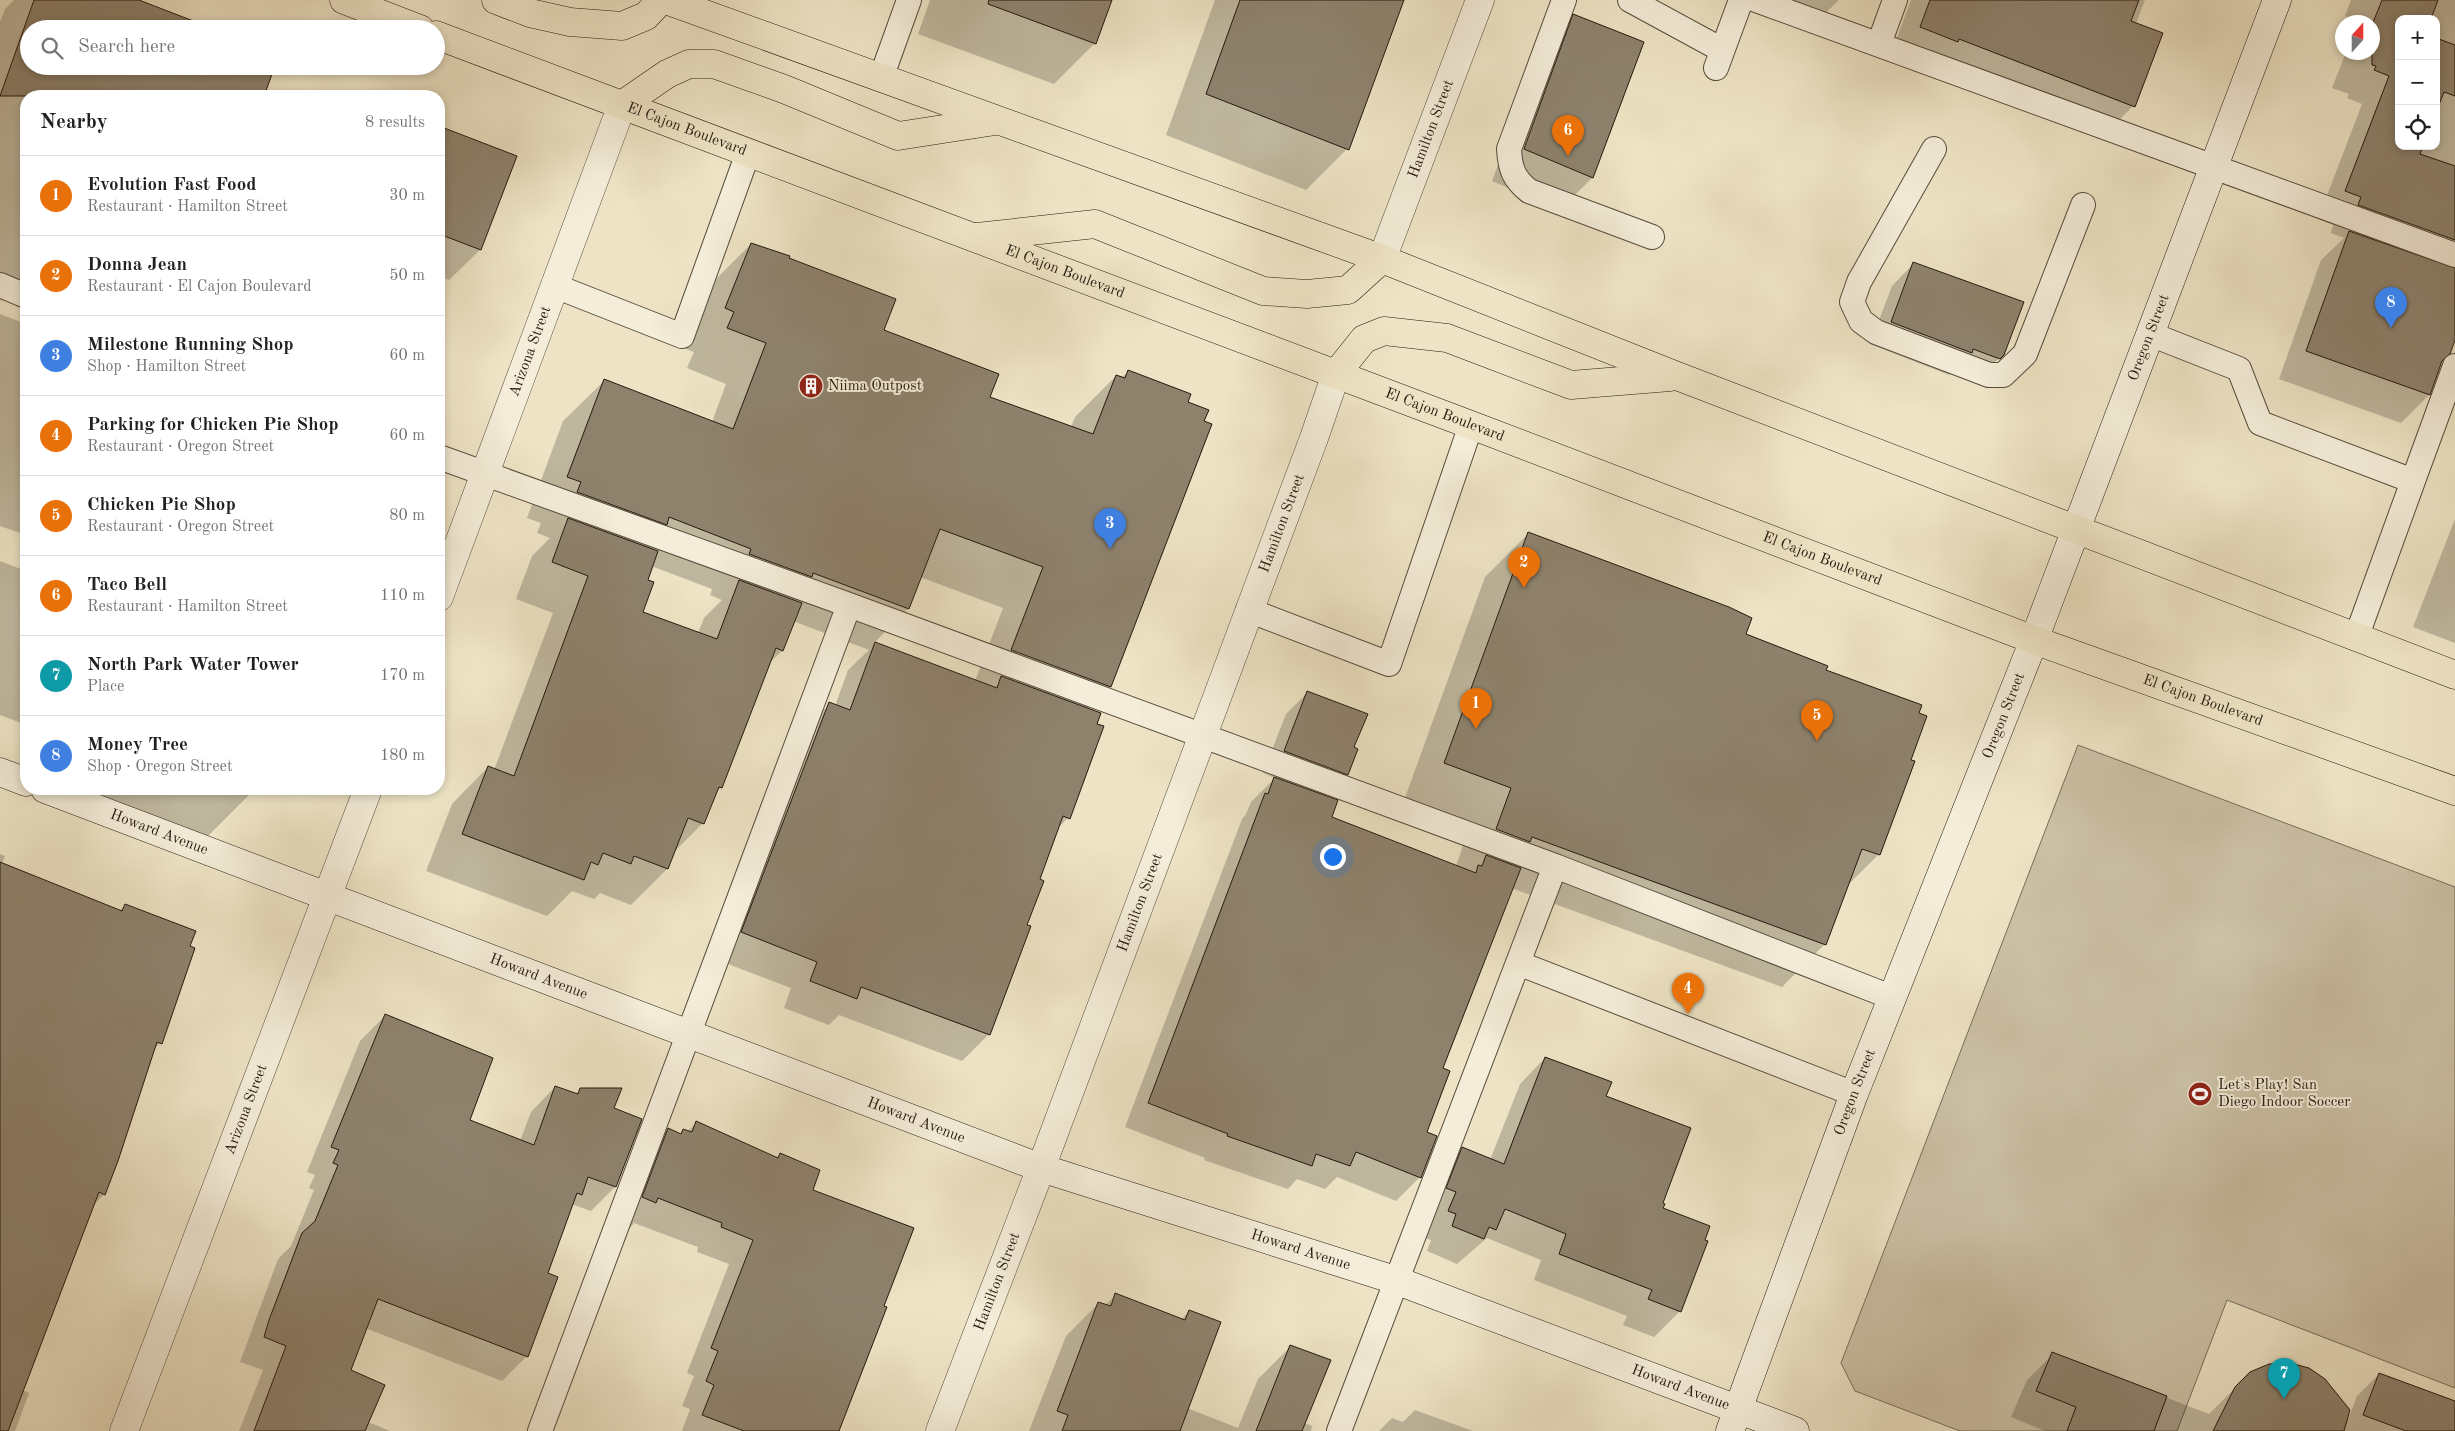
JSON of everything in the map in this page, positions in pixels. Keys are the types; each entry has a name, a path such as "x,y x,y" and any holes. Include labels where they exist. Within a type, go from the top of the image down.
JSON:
{"main road":[{"path":"344,0 396,20"},
{"path":"496,0 530,13 570,22 622,26 646,16 661,0"},
{"path":"666,0 1382,259 1677,376 2455,675"},
{"name":"El Cajon Boulevard","path":"445,38 1471,425 2034,640 2415,775 2455,791"},
{"path":"622,105 667,74 689,64 714,64 784,89 898,136 999,121"},
{"path":"973,238 1095,224 1263,291 1308,294 1348,290 1382,259"},
{"path":"1336,374 1364,340 1384,331 1447,338 1570,385 1677,376"},
{"path":"2415,775 2455,773"}],"street":[{"name":"Hamilton Street","path":"1382,259 1480,0"},
{"name":"Oregon Street","path":"1734,1420 1891,997 2034,640 2277,0"},
{"name":"Arizona Street","path":"445,581 622,105"},
{"name":"Hamilton Street","path":"940,1431 1041,1168 1248,610 1314,438 1336,374"},
{"path":"0,772 20,780"},
{"name":"Howard Avenue","path":"61,795 1041,1168 1396,1280 1734,1420 1795,1431"},
{"name":"Arizona Street","path":"124,1431 366,795"}],"lane":[{"path":"881,78 909,0"},
{"path":"1564,0 1509,149 1510,167 1517,182 1529,191 1652,237"},
{"path":"1630,0 1719,59 1742,0"},
{"path":"1756,0 2455,255"},
{"path":"1879,44 1895,0"},
{"path":"1934,149 1859,282 1852,302 1861,321 1876,332 1989,375 2003,375 2013,368 2025,354 2083,205"},
{"path":"554,286 682,336 748,153"},
{"path":"0,285 20,293"},
{"path":"2150,334 2239,369 2260,423 2413,480"},
{"path":"2356,638 2455,366"},
{"path":"1248,610 1388,664 1471,425"},
{"path":"445,459 849,605 1555,866 1891,997"},
{"path":"540,1431 849,605"},
{"path":"1338,1431 1555,866"},
{"path":"1518,963 1854,1094"}],"shaded area":[{"name":"Let's Play! San Diego Indoor Soccer","path":"2078,745 2455,887 2455,1388 2227,1300 2177,1431 1960,1431 1855,1391 1841,1363"}],"building":[{"path":"34,0 139,0 191,20 27,20"},
{"path":"989,0 1112,0 1096,44 988,4"},
{"path":"1240,0 1404,0 1349,150 1206,94"},
{"path":"1930,0 2139,0 2131,21 2163,33 2135,107 1959,39 1958,42 1920,27"},
{"path":"2382,0 2438,0 2432,15 2395,15 2395,150 2422,150 2420,154 2455,166 2455,240 2358,205 2361,197 2345,191 2389,76 2374,70 2376,66 2372,65 2372,60 2380,60 2380,15 2376,15"},
{"path":"1573,14 1644,42 1593,178 1524,149"},
{"path":"2440,39 2455,45 2455,96 2444,92 2440,102"},
{"path":"20,40 20,75 272,75 266,90 20,90 20,96 0,96"},
{"path":"445,128 517,156 481,250 445,236"},
{"path":"2349,231 2455,268 2455,340 2450,354 2442,361 2430,395 2306,351"},
{"path":"751,243 790,256 789,258 896,299 884,330 999,374 990,397 1093,434 1116,375 1125,378 1128,370 1191,394 1188,402 1209,410 1204,421 1212,424 1111,687 1011,650 1043,567 940,529 909,609 813,573 812,577 749,554 751,549 669,517 667,525 577,492 581,482 567,477 604,379 733,429 766,343 727,328 734,312 725,308"},
{"path":"1913,262 2024,302 2004,355 2000,359 1973,349 1972,353 1891,322"},
{"path":"568,518 658,551 648,580 654,582 643,612 717,639 739,580 802,603 783,651 776,648 722,788 719,787 704,824 688,818 668,869 634,856 631,864 603,853 598,865 591,862 584,880 462,834 488,766 514,776 588,576 552,562"},
{"path":"1528,532 1729,607 1752,618 1746,634 1828,666 1826,670 1922,705 1919,713 1927,716 1911,760 1915,761 1880,855 1862,849 1826,945 1532,837 1530,842 1496,829 1511,788 1444,763"},
{"path":"875,642 997,688 1001,676 1101,713 1097,724 1104,726 1070,819 1063,816 1040,879 1044,881 1027,925 1031,926 990,1035 861,987 857,999 810,981 817,962 741,932 829,702 850,710"},
{"path":"1307,691 1368,714 1354,747 1358,749 1348,775 1284,751"},
{"path":"1274,777 1338,800 1332,817 1476,873 1478,865 1482,866 1486,855 1521,868 1443,1068 1450,1071 1427,1132 1437,1136 1421,1178 1356,1152 1350,1166 1316,1154 1312,1166 1227,1136 1228,1134 1148,1103 1265,793 1268,794"},
{"path":"0,862 122,911 125,904 196,931 190,946 195,948 162,1044 157,1042 105,1195 99,1192 8,1431 0,1431"},
{"path":"385,1014 493,1058 470,1120 534,1145 555,1086 578,1094 580,1088 622,1088 614,1108 642,1119 616,1187 588,1177 582,1195 577,1193 548,1273 558,1277 528,1357 378,1299 351,1370 385,1385 365,1431 254,1431 286,1346 264,1337 269,1320 302,1233 315,1221 338,1165 333,1163 339,1150 331,1147"},
{"path":"1545,1057 1612,1082 1606,1096 1691,1128 1663,1203 1665,1204 1663,1208 1710,1226 1705,1240 1708,1241 1681,1312 1648,1299 1652,1290 1559,1254 1566,1234 1505,1209 1496,1230 1489,1227 1484,1239 1452,1226 1456,1214 1448,1211 1456,1192 1446,1188 1462,1147 1504,1164"},
{"path":"696,1121 778,1158 780,1153 820,1170 813,1190 914,1228 884,1306 887,1307 839,1431 744,1431 702,1415 714,1385 706,1381 718,1351 711,1348 753,1240 721,1227 722,1223 658,1198 656,1203 642,1197 668,1128 681,1134 683,1129 692,1132"},
{"path":"1115,1293 1185,1320 1189,1310 1221,1322 1180,1431 1062,1431 1068,1415 1057,1411 1098,1302 1111,1306"},
{"path":"1290,1345 1331,1360 1302,1431 1256,1431"},
{"path":"2052,1352 2167,1396 2154,1431 2067,1431 2076,1407 2036,1391"},
{"path":"2290,1363 2309,1368 2325,1379 2350,1410 2344,1431 2213,1431 2235,1387 2250,1372 2269,1364"},
{"path":"2379,1373 2455,1401 2455,1431 2406,1431 2363,1415"}],"place":[{"name":"Taco Bell","path":"1568,156"},
{"name":"Money Tree","path":"2391,328"},
{"name":"Niima Outpost","path":"811,386"},
{"name":"Milestone Running Shop","path":"1110,549"},
{"name":"Donna Jean","path":"1524,588"},
{"name":"Evolution Fast Food","path":"1476,729"},
{"name":"Chicken Pie Shop","path":"1817,741"},
{"name":"Parking for Chicken Pie Shop","path":"1688,1014"},
{"name":"Let's Play! San Diego Indoor Soccer","path":"2200,1094"},
{"name":"North Park Water Tower","path":"2284,1399"}]}
